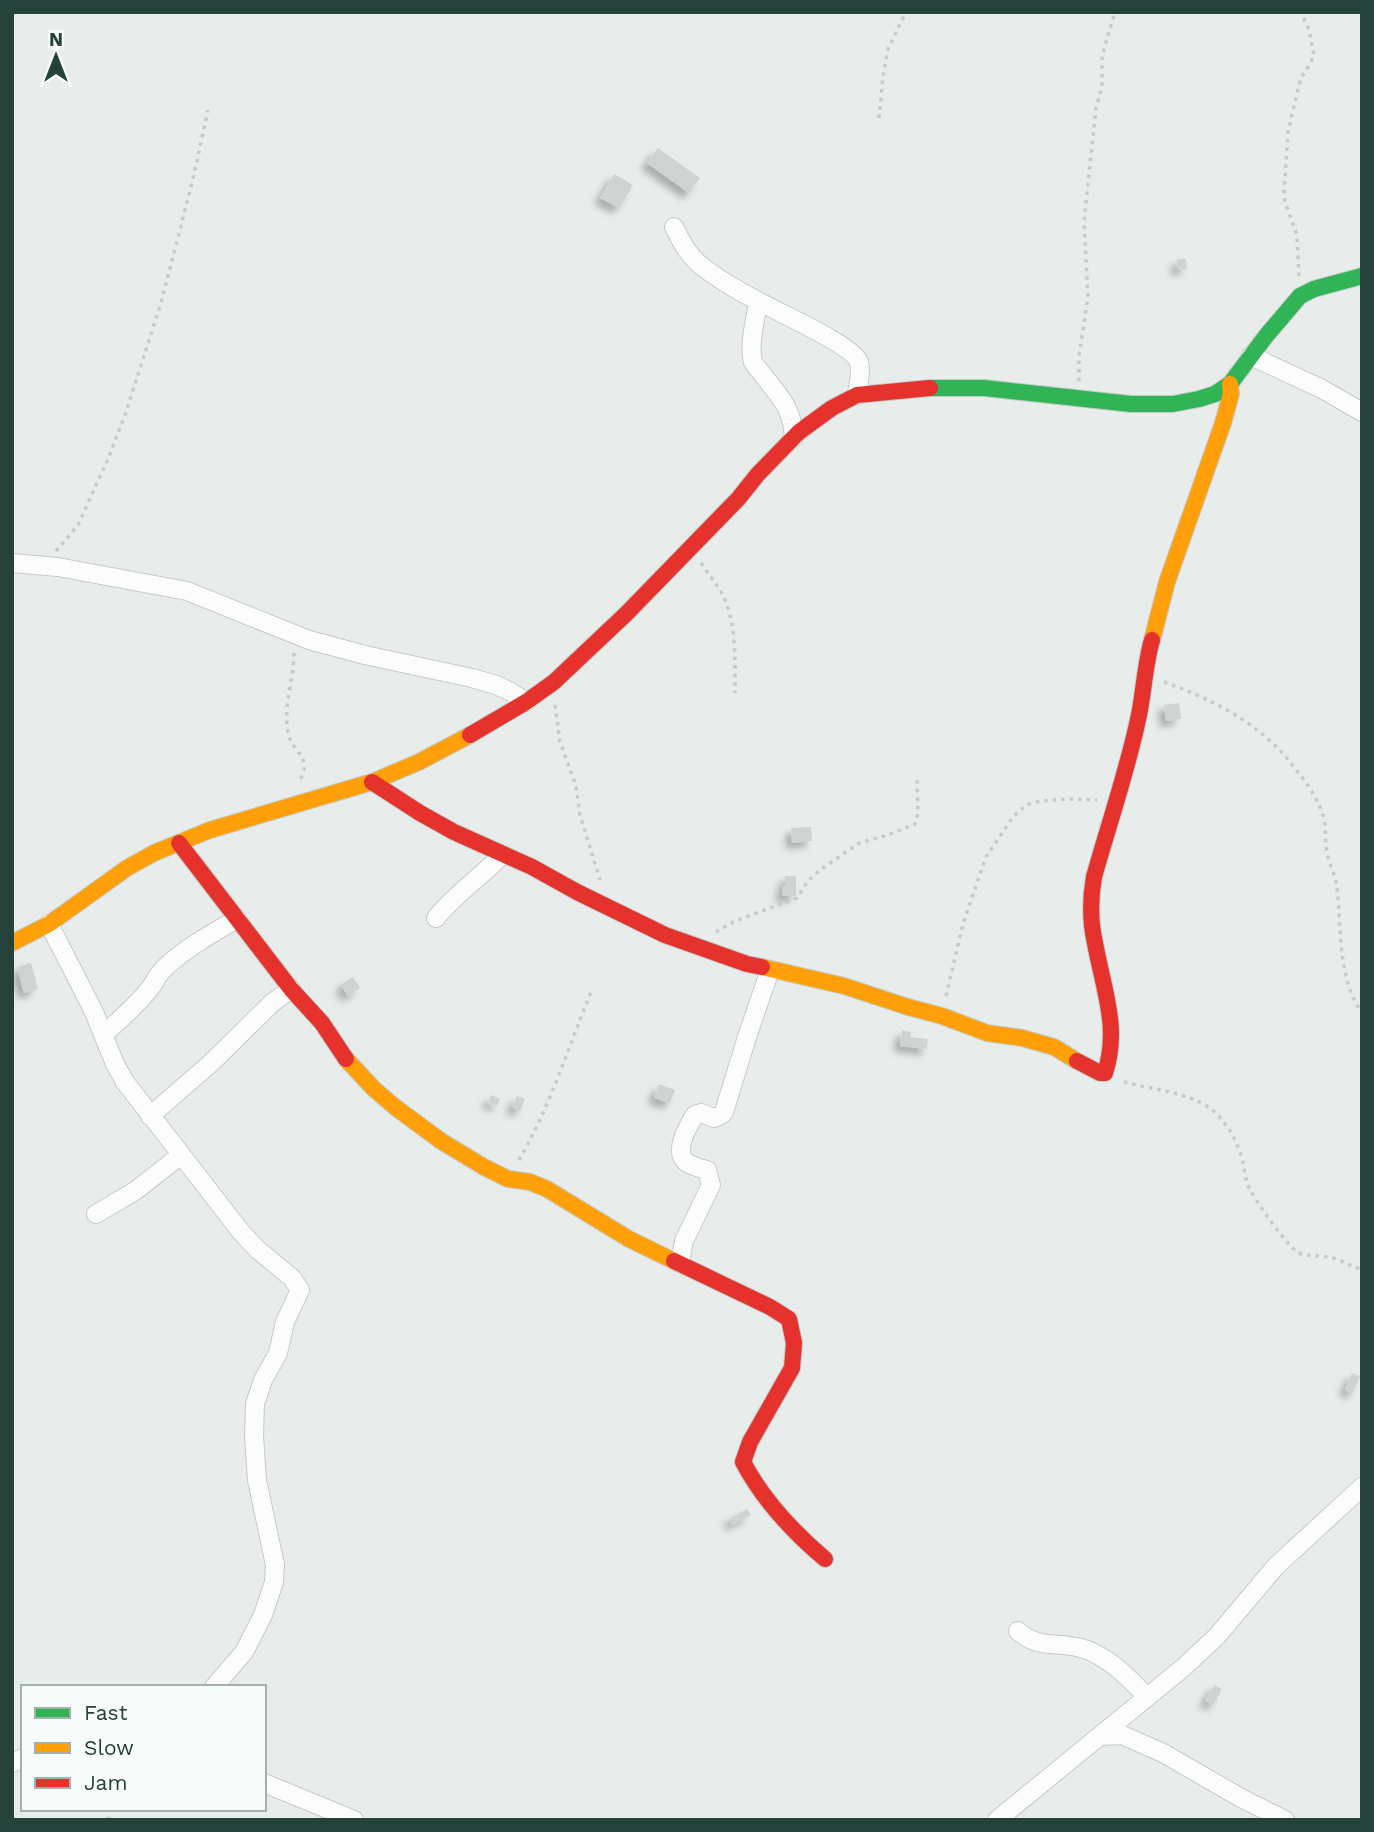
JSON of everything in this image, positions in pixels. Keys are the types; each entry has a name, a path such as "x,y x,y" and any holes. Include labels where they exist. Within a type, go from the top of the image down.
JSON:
{"street":[{"path":"674,228 687,252 699,265 758,302 853,354 859,362 860,370 857,395"},
{"path":"12,943 49,923 153,853 210,830 372,782 419,762 526,702 554,682 626,614 794,437 832,408 857,395 934,388 984,388 1131,404 1173,404 1199,400 1230,384 1289,306 1300,296 1314,289 1362,276"},
{"path":"758,302 752,344 753,362 787,405 794,437"},
{"path":"1251,356 1322,389 1362,412"},
{"path":"372,782 454,832 532,867 664,935 771,971 844,986 943,1016 987,1033 1022,1038 1054,1047 1083,1065 1105,1073 1112,1038 1107,991 1092,927 1091,894 1094,877 1136,725 1152,637 1167,582 1223,423 1231,394 1230,384"},
{"path":"12,563 187,591 309,640 365,656 472,677 496,685 526,702"},
{"path":"179,843 291,989 316,1016 349,1064 374,1089 441,1141 484,1167 508,1179 530,1182 547,1189 629,1238 785,1315 791,1322 792,1368 750,1442 743,1462 756,1485 803,1542 825,1559"},
{"path":"436,918 449,902 502,855"},
{"path":"104,1034 127,1014 169,965 203,939 237,919"},
{"path":"49,923 125,1082 241,1232 292,1278 300,1290 285,1322 278,1353 263,1380 255,1404 257,1479 275,1565 274,1582 263,1615 244,1652 216,1685"},
{"path":"680,1264 684,1241 711,1185 707,1170 684,1160 681,1155 682,1143 695,1115 701,1113 714,1118 723,1112 771,971"},
{"path":"150,1116 211,1063 265,1009 291,989"},
{"path":"96,1214 135,1191 181,1155"},
{"path":"997,1820 1217,1636 1276,1566 1362,1487"},
{"path":"1018,1631 1043,1645 1079,1647 1095,1654 1111,1663 1147,1697"},
{"path":"1101,1735 1122,1735 1163,1752 1241,1798 1285,1820"},
{"path":"266,1784 354,1820"}],"path":[{"path":"879,118 888,49 906,12"},
{"path":"1078,400 1079,356 1088,297 1084,221 1096,108 1102,87 1102,56 1115,12"},
{"path":"1300,296 1297,235 1284,192 1289,132 1296,97 1301,78 1314,55 1309,30 1301,12"},
{"path":"43,566 78,525 126,412 162,303 208,110"},
{"path":"691,547 723,595 735,641 735,693"},
{"path":"281,809 301,779 305,768 303,758 287,730 294,663 292,634"},
{"path":"1145,676 1197,695 1234,714 1282,751 1302,775 1318,801 1324,819 1327,854 1337,887 1346,977 1352,996 1362,1013"},
{"path":"554,682 560,742 573,775 584,832 609,908"},
{"path":"693,945 735,920 797,898 808,881 820,870 859,843 915,824 918,813 917,779"},
{"path":"943,1016 963,924 986,857 1017,811 1040,801 1116,801"},
{"path":"508,1179 532,1139 592,992"},
{"path":"1105,1073 1120,1081 1196,1100 1213,1111 1229,1128 1254,1197 1290,1247 1298,1253 1331,1257 1362,1269"}],"building":[{"path":"658,148 700,178 689,193 647,163"},
{"path":"614,174 633,185 619,208 600,198"},
{"path":"1177,259 1186,259 1187,269 1177,269"},
{"path":"1179,703 1181,719 1166,721 1164,705"},
{"path":"811,827 812,841 792,843 791,828"},
{"path":"785,876 796,876 796,896 782,896"},
{"path":"31,963 38,989 24,993 17,967"},
{"path":"353,977 360,988 348,996 341,985"},
{"path":"902,1030 911,1032 910,1037 928,1039 927,1049 900,1046"},
{"path":"659,1084 675,1090 670,1103 654,1098"},
{"path":"491,1095 500,1099 497,1106 488,1102"},
{"path":"517,1096 525,1099 520,1111 512,1107"},
{"path":"1352,1373 1360,1376 1353,1393 1345,1390"},
{"path":"747,1509 751,1515 732,1525 729,1519"},
{"path":"1214,1685 1222,1689 1213,1705 1205,1701"}],"traffic: fast":[{"path":"930,388 984,388 1131,404 1173,404 1199,399 1215,394 1230,384 1300,296 1314,289 1362,276"}],"traffic: slow":[{"path":"1152,640 1167,582 1223,423 1231,394 1230,384"},
{"path":"12,943 49,924 127,868 154,853 210,830 372,782 419,762 470,735"},
{"path":"762,967 844,986 987,1033 1022,1038 1054,1047 1077,1061"},
{"path":"346,1059 374,1089 441,1141 508,1179 530,1182 547,1189 629,1239 674,1261"}],"traffic: jam":[{"path":"470,735 554,682 626,614 799,432 832,408 857,395 930,388"},
{"path":"1077,1061 1105,1073 1109,1056 1111,1024 1093,935 1092,894 1094,877 1135,735 1152,640"},
{"path":"372,782 454,832 532,867 665,935 762,967"},
{"path":"179,843 291,989 322,1023 346,1059"},
{"path":"674,1261 770,1307 789,1319 794,1343 792,1368 750,1442 743,1462 779,1514 825,1559"}]}
